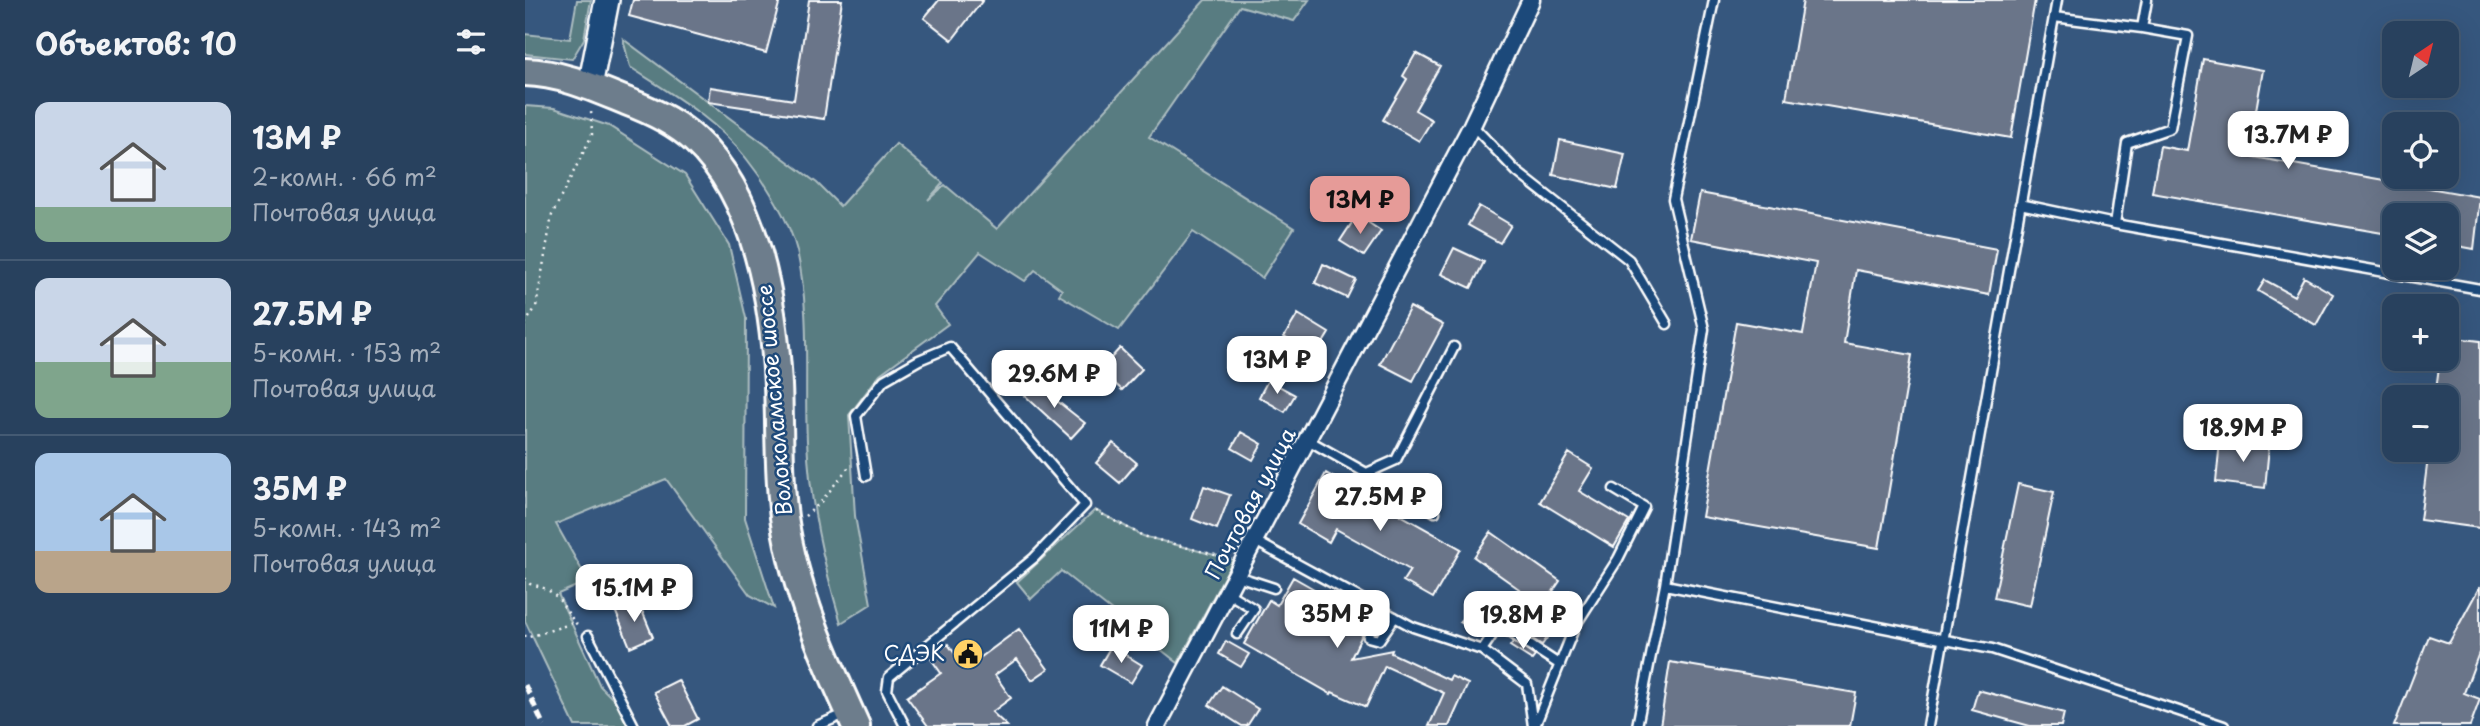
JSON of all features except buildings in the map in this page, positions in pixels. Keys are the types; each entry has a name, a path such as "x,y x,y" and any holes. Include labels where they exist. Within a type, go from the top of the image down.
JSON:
{"main road":[{"path":"590,86 607,0"},
{"name":"Волоколамское шоссе","path":"525,72 573,80 647,109 695,140 745,211 770,294 784,516 793,565 812,628 853,719"}],"street":[{"name":"Почтовая улица","path":"1157,726 1472,125 1531,0"}],"lane":[{"path":"1637,726 1665,585 1704,329 1673,199 1714,0"},
{"path":"1928,726 2057,0"},
{"path":"2142,28 2147,0"},
{"path":"2054,17 2188,36 2170,128 2127,143 2115,224"},
{"path":"1472,125 1517,172 1629,260 1667,324"},
{"path":"2021,204 2115,224 2480,289"},
{"path":"866,476 856,415 884,380 919,360 950,347 1085,505 1034,558 890,677 887,691 905,726"},
{"path":"1367,473 1396,460 1454,348"},
{"path":"1308,440 1435,512"},
{"path":"1534,726 1575,625 1618,559 1644,507 1613,489"},
{"path":"1255,541 1413,627 1482,650 1527,684 1534,726"},
{"path":"1240,569 1274,588"},
{"path":"1665,585 1991,649 2224,726"},
{"path":"1228,593 1254,609 1237,634"},
{"path":"1368,636 1379,640 1395,617"},
{"path":"1482,650 1499,625 1560,665"},
{"path":"587,636 634,726"},
{"path":"817,726 853,719"}],"path":[{"path":"525,324 536,307 552,215 592,135 590,86"},
{"path":"802,518 820,503 862,450"},
{"path":"1085,505 1143,536 1240,569"},
{"path":"525,578 530,584 547,587 554,593 587,636"},
{"path":"525,637 575,622"}],"green space":[{"path":"577,0 591,0 584,39 572,59 525,54 525,34 570,39"},
{"path":"1205,0 1309,0 1294,21 1240,6 1149,137 1294,228 1262,278 1193,232 1119,330 1059,295 1062,290 1035,270 1025,281 980,252 935,306 948,324 880,374 849,415 855,516 871,604 841,623 823,555 811,487 807,441 804,298 793,239 769,190 734,144 692,108 630,67 623,39 817,183 840,206 896,144 943,183 928,200 945,185 997,229"},
{"path":"525,106 554,108 609,126 685,175 729,245 746,318 745,518 774,608 750,595 666,479 556,524 588,581 558,594 600,686 618,704 628,726 575,726 525,621"},
{"path":"1095,510 1143,536 1233,560 1178,663 1061,571 1031,599 1017,582"}],"railway":[{"path":"525,685 544,726"}],"place":[{"name":"СДЭК","path":"968,654"}]}
